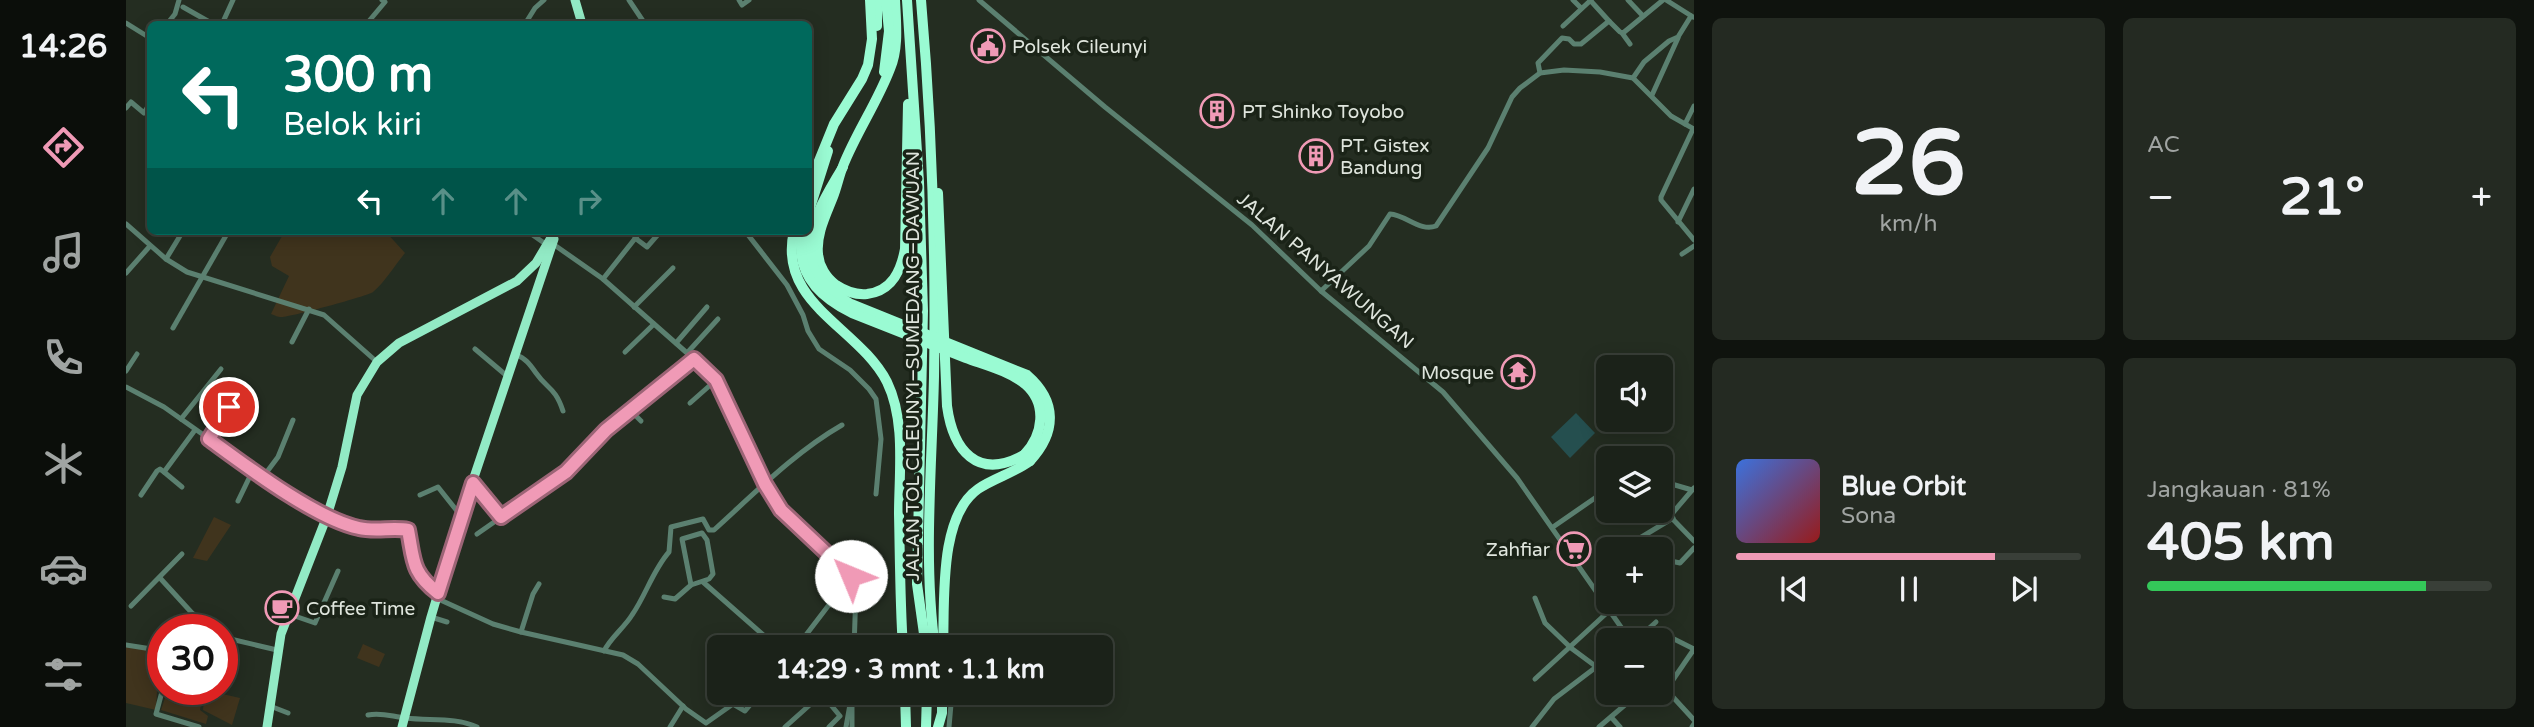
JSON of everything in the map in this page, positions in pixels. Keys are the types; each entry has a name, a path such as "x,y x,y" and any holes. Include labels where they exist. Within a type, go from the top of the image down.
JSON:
{"highway":[{"path":"577,0 581,21"},
{"path":"870,0 870,57"},
{"path":"812,177 838,114 862,79 878,21 877,0"},
{"path":"873,106 888,44 886,0"},
{"path":"812,230 826,195 843,167 893,60 896,41 895,0"},
{"name":"JALAN TOL CILEUNYI–SUMEDANG–DAWUAN","path":"907,0 920,240 922,335 917,584 924,635"},
{"path":"812,235 810,254 817,278 826,288 851,304 1015,368 1027,374 1043,392 1050,416 1046,439 1027,458 1005,463 983,463 962,450 952,433 945,369 937,238 925,50 921,0"},
{"path":"843,167 820,233 818,255 825,274 842,289 853,293 875,292 893,281 899,273 905,249 910,36"},
{"path":"812,202 849,100"},
{"path":"403,723 461,516 554,235"},
{"path":"794,235 793,269 800,285 817,306 875,363 889,385 895,405 899,443 902,635"},
{"path":"802,235 804,269 810,281 829,301 852,313 1001,371 1026,385 1040,405 1038,436 1022,467 977,489 957,512 949,540 944,635"},
{"name":"JALAN TOL CILEUNYI–SUMEDANG–DAWUAN","path":"934,635 930,586 937,238"},
{"path":"267,727 277,650 327,516 342,467 357,395 377,362 399,343 517,281 550,245"},
{"path":"527,272 537,275 541,281"},
{"path":"905,705 906,727"},
{"path":"926,727 927,705"},
{"path":"936,705 937,727"},
{"path":"937,727 942,705"}],"street":[{"path":"223,21 233,0"},
{"path":"369,21 385,2 382,0"},
{"path":"527,21 544,0"},
{"path":"629,0 643,21"},
{"path":"739,0 742,5 749,0"},
{"name":"JALAN PANYAWUNGAN","path":"979,0 1105,107 1252,225 1321,291 1443,392 1500,455 1596,590"},
{"path":"1573,0 1581,8"},
{"path":"1563,26 1591,0 1630,44"},
{"path":"1628,0 1643,16"},
{"path":"1622,33 1665,0 1693,16 1678,37 1652,95"},
{"path":"169,21 179,2 208,21"},
{"path":"1540,73 1538,63 1562,38 1569,39 1574,44 1581,44 1609,21"},
{"path":"126,23 147,36"},
{"path":"1599,29 1616,27"},
{"path":"1633,78 1644,62 1669,41 1678,37"},
{"path":"1321,291 1369,246 1390,214 1426,229 1436,226 1488,148 1512,97 1540,73 1588,71 1633,78 1671,116 1694,129 1661,197 1694,240"},
{"path":"126,108 131,102 144,113 147,108"},
{"path":"1685,124 1694,106"},
{"path":"1678,222 1694,189"},
{"path":"1684,211 1694,213"},
{"path":"126,224 166,259 201,278 324,315 377,362"},
{"path":"166,259 181,235"},
{"path":"173,328 226,235"},
{"path":"534,235 603,279 716,380 765,484 788,518 851,576 856,590 854,635"},
{"path":"603,279 635,237 649,247 658,235"},
{"path":"748,235 787,285 819,349 850,370 874,393 881,439 876,494"},
{"path":"126,273 150,246"},
{"path":"1682,254 1694,246"},
{"path":"634,307 673,268"},
{"path":"676,343 707,307"},
{"path":"292,342 309,309"},
{"path":"687,353 718,319"},
{"path":"625,352 654,324"},
{"path":"475,349 507,376"},
{"path":"126,371 137,354"},
{"path":"515,354 531,363 536,373 556,394 563,411"},
{"path":"477,534 566,472 630,410 694,359"},
{"path":"181,419 220,369"},
{"path":"690,404 716,380"},
{"path":"126,387 156,402 253,470 327,516 360,529 408,530 412,558 420,578 437,596 493,624 623,655 638,664 683,706 708,723 733,705"},
{"path":"209,439 241,388"},
{"path":"630,410 641,421"},
{"path":"264,477 278,457 293,420"},
{"path":"604,651 632,616 659,561 669,552 671,527 703,519 709,530 714,530 823,436 842,425"},
{"path":"164,472 195,430"},
{"path":"141,495 160,469 182,487"},
{"path":"237,501 253,470"},
{"path":"473,483 501,517"},
{"path":"1673,485 1692,494 1673,515"},
{"path":"420,495 438,487 461,516"},
{"path":"1553,527 1596,497"},
{"path":"1673,519 1694,541"},
{"path":"1641,537 1662,523"},
{"path":"664,597 675,600 691,585 703,582 713,574 707,540 702,533 682,539 691,585"},
{"path":"1673,562 1680,563 1694,548"},
{"path":"131,606 182,554"},
{"path":"289,614 315,623 338,571"},
{"path":"806,635 851,576"},
{"path":"160,578 193,614"},
{"path":"703,582 763,635"},
{"path":"521,632 533,594 539,584"},
{"path":"1535,598 1545,623 1571,648 1596,667"},
{"path":"1535,679 1606,614"},
{"path":"431,617 447,622"},
{"path":"1648,628 1656,622"},
{"path":"1673,638 1694,649 1673,680"},
{"path":"238,641 277,650"},
{"path":"126,645 147,648"},
{"path":"1532,727 1554,699 1596,669"},
{"path":"1673,699 1693,724"},
{"path":"158,705 156,714 199,727"},
{"path":"736,705 746,710 750,705"},
{"path":"785,727 810,705"},
{"path":"829,727 840,716 831,705"},
{"path":"846,727 850,705"},
{"path":"852,705 852,727"},
{"path":"949,727 951,705"},
{"path":"1599,727 1626,705"},
{"path":"270,706 288,713"},
{"path":"670,727 683,706"},
{"path":"368,715 383,714 403,723 462,724 477,727"},
{"path":"1611,718 1620,727"}],"shaded area":[{"path":"283,235 389,235 405,253 373,292 279,317 271,314 289,276 272,266 270,257"},
{"path":"214,517 231,525 207,561 193,558"},
{"path":"363,644 385,654 379,667 357,658"},
{"path":"126,647 147,650 147,705 156,705 156,710 126,703"},
{"path":"163,705 201,705 200,710 208,716 206,724 161,710"},
{"path":"204,705 238,705 232,725 203,710"}],"water":[{"path":"1576,413 1595,433 1570,458 1551,437"}],"place":[{"name":"Polsek Cileunyi","path":"988,46"},
{"name":"PT Shinko Toyobo","path":"1217,111"},
{"name":"PT. Gistex Bandung","path":"1316,156"},
{"name":"Mosque","path":"1518,372"},
{"name":"Zahfiar","path":"1574,549"},
{"name":"Coffee Time","path":"282,608"}],"route":[{"path":"229,407 209,439 290,494 331,518 360,529 408,530 412,558 420,578 438,593 473,483 501,517 566,472 606,430 694,359 716,380 765,484 781,510 851,576"}]}
